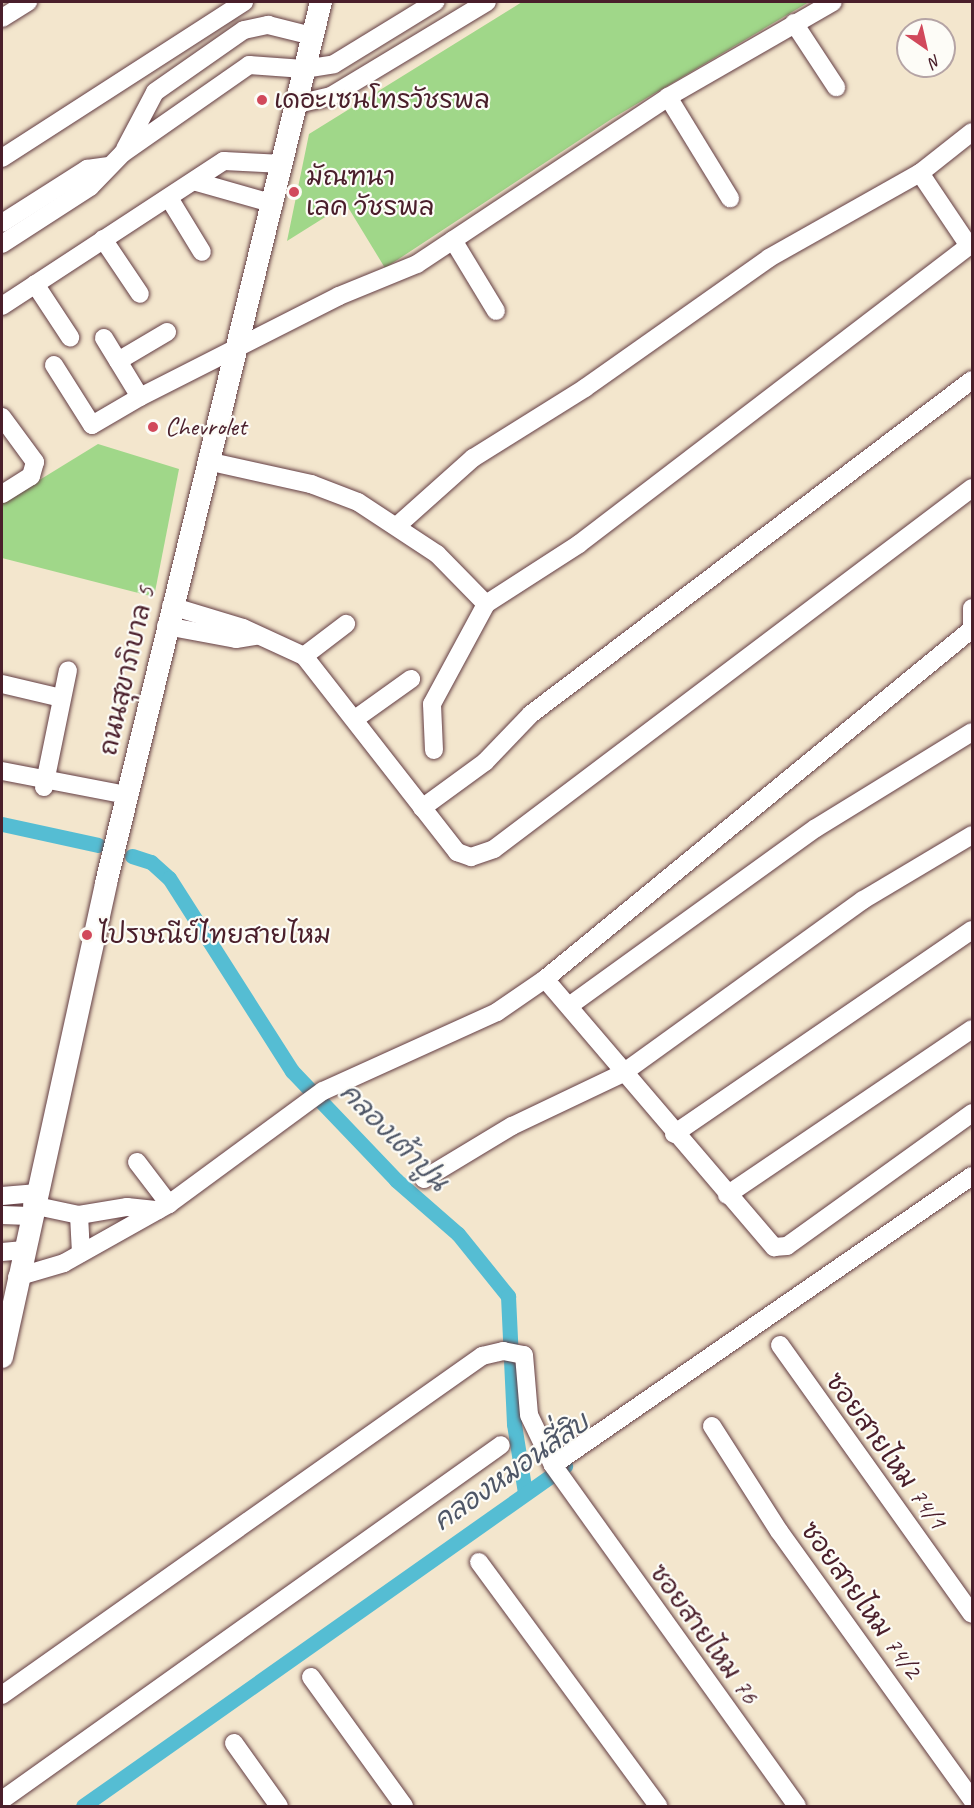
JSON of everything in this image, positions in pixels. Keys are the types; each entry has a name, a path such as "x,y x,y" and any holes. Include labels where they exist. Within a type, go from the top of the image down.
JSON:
{"main road":[{"name":"ถนนสุขาภิบาล 5","path":"2,1357 17,1277 13,1251 32,1205 169,616 274,204 321,2"}],"street":[{"path":"2,18 28,2"},
{"path":"2,158 244,2"},
{"path":"2,244 90,187 123,153 249,65 304,69 334,64 435,2"},
{"path":"297,104 331,96 483,2"},
{"path":"54,365 92,425 140,397 339,296 417,264 668,97 833,2"},
{"path":"794,23 836,87"},
{"path":"123,153 155,92 244,30 268,25 312,36"},
{"path":"331,96 334,64"},
{"path":"668,97 730,198"},
{"path":"398,525 473,458 585,388 769,258 920,173 972,132"},
{"path":"2,306 103,239 197,182 224,161 283,164"},
{"path":"2,223 87,169 109,166"},
{"path":"434,750 432,704 486,604 579,544 971,245 920,173"},
{"path":"197,182 274,204"},
{"path":"169,198 202,252"},
{"path":"103,239 140,294"},
{"path":"453,240 496,311"},
{"path":"35,284 70,337"},
{"path":"118,361 167,332"},
{"path":"104,338 140,397"},
{"path":"422,808 485,762 531,714 972,380"},
{"path":"2,417 35,462 31,476 2,494"},
{"path":"207,461 311,484 398,525 486,604"},
{"path":"169,616 256,636 304,656 457,852 471,857 494,849 972,488"},
{"path":"17,1277 81,1253 164,1207 318,1094 460,1032 545,979 972,629 972,608"},
{"path":"304,656 346,624"},
{"path":"40,781 68,670"},
{"path":"355,719 411,679"},
{"path":"2,684 61,698"},
{"path":"569,1006 816,828 972,732"},
{"path":"2,771 126,799"},
{"path":"424,1179 512,1126 623,1073 863,900 972,835"},
{"path":"674,1134 972,930"},
{"path":"545,979 768,1244 780,1248 972,1113"},
{"path":"727,1195 972,1029"},
{"path":"137,1162 164,1207"},
{"path":"555,1467 972,1176"},
{"path":"2,1196 80,1215 127,1207 164,1207"},
{"path":"2,1215 32,1205"},
{"path":"80,1215 81,1253"},
{"name":"ซอยสายไหม 74/1","path":"780,1345 972,1614"},
{"name":"ซอยสายไหม 76","path":"2,1695 482,1356 510,1352 524,1355 534,1432 555,1467 797,1806"},
{"name":"ซอยสายไหม 74/2","path":"712,1426 779,1531 972,1800"},
{"path":"2,1800 501,1445"},
{"path":"479,1562 658,1806"},
{"path":"310,1677 404,1806"},
{"path":"234,1743 279,1806"}],"green space":[{"path":"522,2 809,2 613,118 385,268 346,204 287,241 309,134"},
{"path":"98,444 179,469 154,597 2,558 2,503"}],"waterway":[{"name":"คลองเต้าปูน","path":"2,824 98,845"},
{"name":"คลองเต้าปูน","path":"132,856 151,862 169,878 292,1071 396,1180 458,1234 508,1296 514,1424 525,1493"},
{"name":"คลองหมอนสี่สิบ","path":"83,1806 565,1466"}],"place":[{"name":"เดอะเซนโทรวัชรพล","path":"262,100"},
{"name":"มัณฑนา เลค วัชรพล","path":"294,192"},
{"name":"Chevrolet","path":"153,427"},
{"name":"ไปรษณีย์ไทยสายไหม","path":"87,935"}]}
